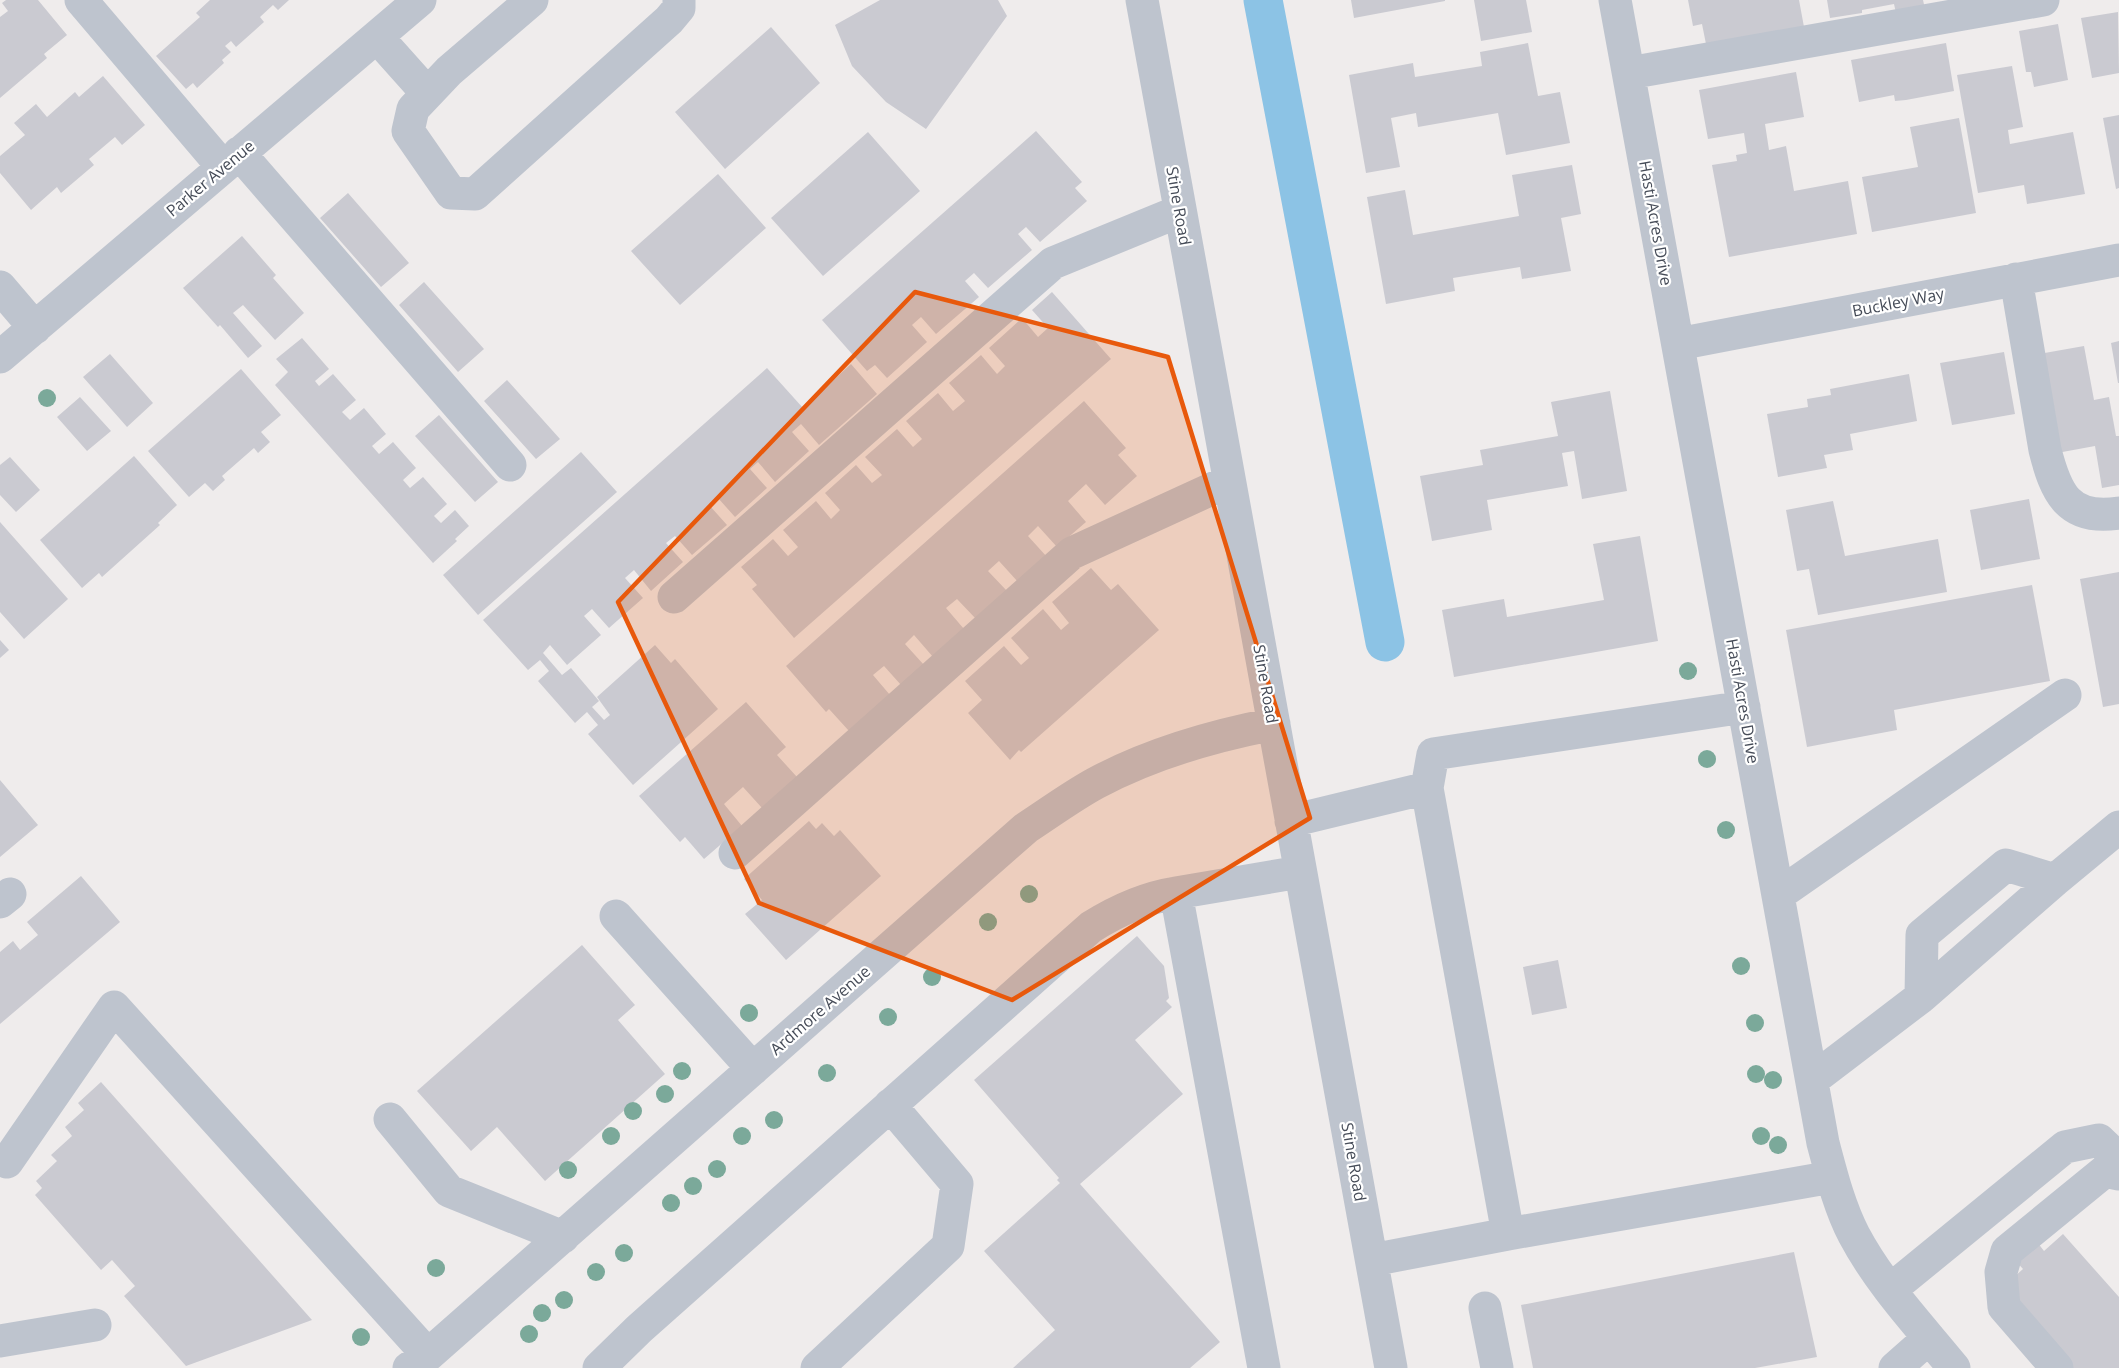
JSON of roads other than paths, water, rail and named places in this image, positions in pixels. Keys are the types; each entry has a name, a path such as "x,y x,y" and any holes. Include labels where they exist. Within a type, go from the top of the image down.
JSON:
{"street":[{"path":"81,0 510,465"},
{"name":"Parker Avenue","path":"0,357 420,0"},
{"path":"532,0 449,71 413,110 408,131 451,194 475,194 669,20 679,8 679,0"},
{"name":"Stine Road","path":"1142,0 1391,1368"},
{"name":"Hasti Acres Drive","path":"1615,0 1823,1143 1832,1178 1853,1234 1890,1290 1954,1368"},
{"path":"1629,73 2043,0"},
{"path":"377,37 427,93"},
{"path":"674,597 1053,262 1180,211"},
{"name":"Buckley Way","path":"1678,344 2119,260"},
{"path":"2016,279 2045,450 2052,477 2065,499 2080,512 2101,516 2119,513"},
{"path":"0,287 34,328"},
{"path":"735,853 1072,553 1229,481"},
{"path":"1778,895 2065,695"},
{"path":"1508,1234 1427,788 1433,754 1744,707"},
{"name":"Ardmore Avenue","path":"419,1362 1026,828 1095,783 1160,753 1229,732 1274,724"},
{"path":"1291,821 1427,788"},
{"path":"1812,1080 1921,997 2119,827"},
{"path":"1921,997 1922,935 2006,865 2055,880"},
{"path":"610,1364 639,1329 1091,927 1118,910 1154,897 1300,872"},
{"path":"1176,892 1264,1368"},
{"path":"616,916 753,1069"},
{"path":"7,1162 114,1007 419,1362"},
{"path":"817,1368 948,1246 957,1184 890,1105"},
{"path":"390,1119 449,1191 562,1237"},
{"path":"1890,1290 2066,1147 2100,1140 2119,1159"},
{"path":"2057,1368 2004,1307 2001,1272 2007,1251 2105,1171 2119,1174"},
{"path":"1372,1260 1832,1178"},
{"path":"1485,1308 1497,1368"},
{"path":"0,1341 95,1325"},
{"path":"1895,1368 1929,1338"}],"waterway":[{"path":"1263,0 1385,642"}]}
